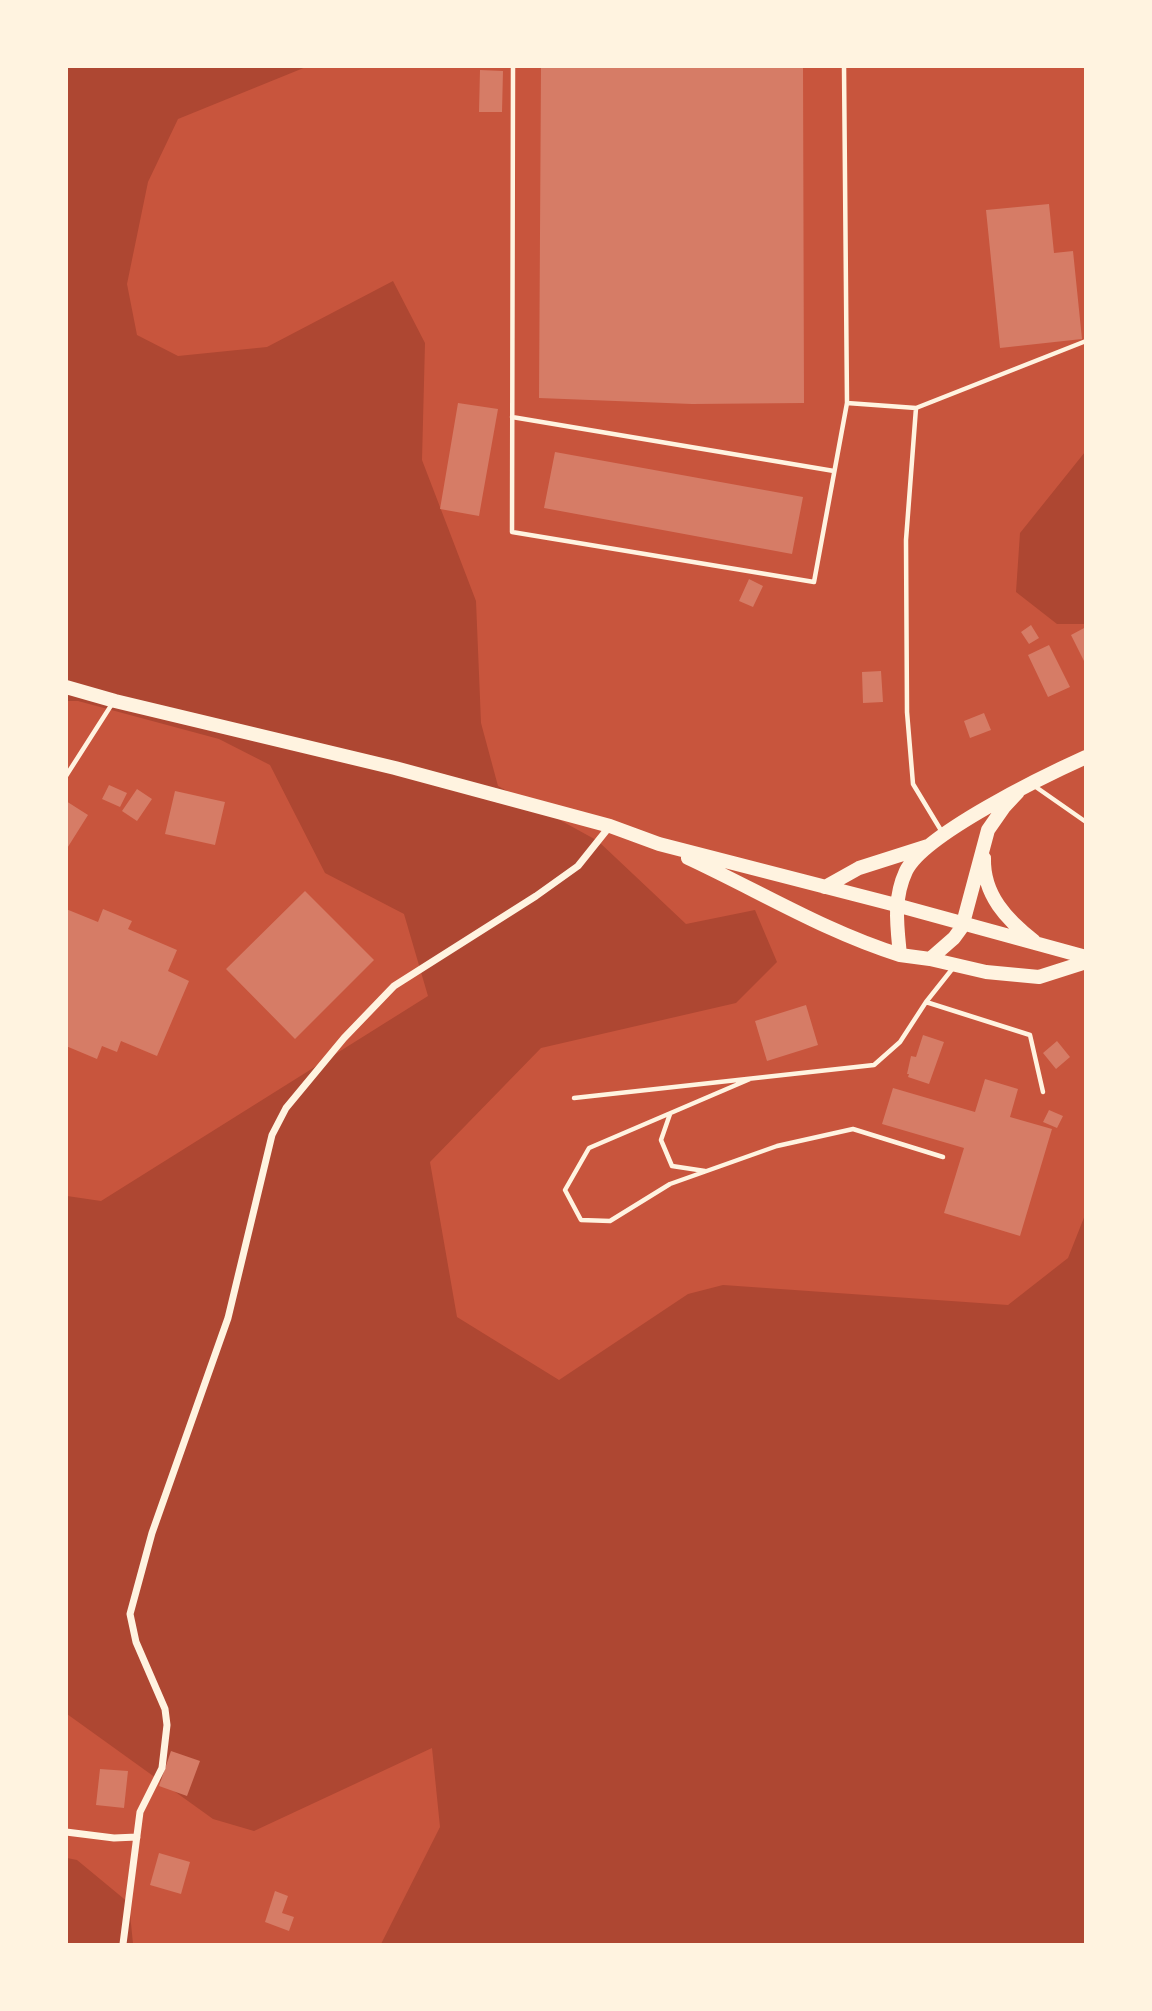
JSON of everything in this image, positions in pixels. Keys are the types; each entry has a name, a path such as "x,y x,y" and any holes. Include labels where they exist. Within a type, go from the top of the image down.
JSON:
{"main road":[{"path":"66,687 395,768 610,826 659,844 748,886 799,914 900,955 986,972 1039,977 1086,960"},
{"path":"900,955 896,905 907,869 929,845 967,818 1086,757"},
{"path":"930,959 954,938 962,923 988,830 1017,792"},
{"path":"988,830 984,873 989,888 1011,923 1041,946"},
{"path":"659,844 896,905 1086,960"},
{"path":"825,887 859,868 929,845"}],"street":[{"path":"123,1944 140,1812 162,1768 167,1725 165,1709 136,1642 130,1614 152,1533 228,1318 272,1135 286,1108 344,1038 394,986 536,896 578,866 610,826"},
{"path":"66,1832 114,1838 137,1837"}],"lane":[{"path":"513,66 512,532 814,582 848,403 844,66"},
{"path":"848,403 916,408 1086,341"},
{"path":"916,408 906,540 907,712 914,784 943,835"},
{"path":"512,418 834,471"},
{"path":"66,776 115,701"},
{"path":"1032,785 1086,822"},
{"path":"574,1098 874,1065 900,1042 926,1002 956,965"},
{"path":"926,1002 1030,1035 1043,1092"},
{"path":"750,1079 589,1148 565,1190 581,1220 610,1221 670,1184 777,1146 853,1129 943,1157"},
{"path":"670,1113 661,1140 672,1166 707,1171"}],"shaded area":[{"path":"66,67 306,67 178,119 148,182 127,284 137,335 178,356 267,347 393,281 425,343 422,460 476,601 481,723 498,786 598,841 686,924 755,910 777,962 736,1003 541,1048 430,1162 457,1317 559,1380 688,1294 723,1285 1008,1305 1068,1258 1085,1215 1085,1944 381,1944 440,1827 432,1748 254,1831 213,1819 67,1714 67,1196 101,1201 428,996 404,914 325,873 270,765 219,739 78,701 67,701"},
{"path":"1085,452 1085,624 1057,624 1016,592 1020,533"},
{"path":"67,1858 77,1860 129,1903 133,1944 67,1944"}],"building":[{"path":"541,66 803,66 804,403 692,404 539,398"},
{"path":"480,70 503,71 502,112 479,112"},
{"path":"1049,204 1054,253 1073,251 1082,339 1000,348 986,210"},
{"path":"458,403 498,409 479,516 440,509"},
{"path":"555,452 803,497 792,554 544,508"},
{"path":"749,579 763,586 753,607 739,601"},
{"path":"1031,625 1039,638 1029,644 1021,632"},
{"path":"1086,627 1086,665 1071,635"},
{"path":"1049,645 1070,687 1048,697 1028,655"},
{"path":"881,671 883,702 863,703 862,672"},
{"path":"984,713 991,730 970,738 964,721"},
{"path":"109,785 127,793 120,807 102,799"},
{"path":"137,789 152,799 137,821 122,811"},
{"path":"175,791 225,802 215,845 165,834"},
{"path":"66,801 88,815 66,850"},
{"path":"305,891 374,960 295,1039 226,969"},
{"path":"66,909 98,922 103,909 132,921 128,929 177,950 168,971 189,981 157,1056 121,1041 117,1052 102,1046 97,1059 66,1046"},
{"path":"806,1005 818,1045 767,1061 755,1021"},
{"path":"923,1035 944,1042 929,1084 908,1077 907,1074 911,1056 916,1057"},
{"path":"1057,1041 1070,1057 1056,1069 1043,1053"},
{"path":"985,1079 1018,1089 1010,1117 1052,1129 1020,1236 944,1213 964,1148 882,1124 893,1088 975,1112"},
{"path":"1049,1110 1063,1116 1057,1128 1043,1122"},
{"path":"171,1751 200,1761 187,1796 159,1786"},
{"path":"100,1769 128,1771 124,1808 96,1805"},
{"path":"159,1853 190,1862 181,1894 150,1885"},
{"path":"275,1891 288,1896 282,1913 294,1917 289,1931 265,1922"}]}
